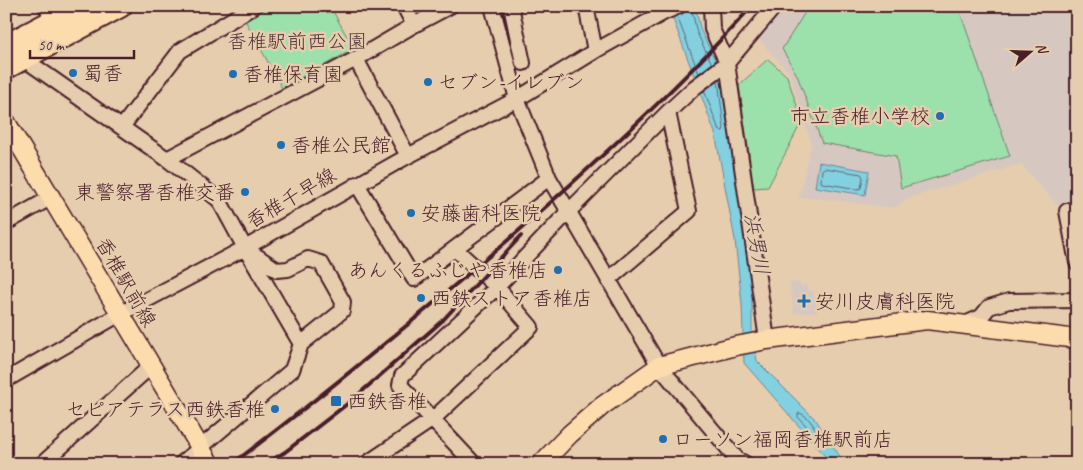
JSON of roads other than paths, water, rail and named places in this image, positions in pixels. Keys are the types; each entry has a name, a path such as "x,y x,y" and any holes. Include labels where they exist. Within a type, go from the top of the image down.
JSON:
{"highway":[{"path":"6,45 51,14 81,6"},
{"path":"15,64 121,6"}],"main road":[{"name":"香椎駅前線","path":"6,122 210,464"},
{"path":"541,464 570,434 602,406 659,366 736,346 927,320 1077,338"}],"street":[{"path":"122,127 180,51 254,6"},
{"path":"404,6 414,25"},
{"path":"167,159 356,59 450,6"},
{"path":"492,6 517,99 549,178 659,366 738,462"},
{"path":"510,6 523,62"},
{"path":"586,6 595,51"},
{"name":"香椎千早線","path":"6,380 120,314 245,248 408,156 517,99 664,9 679,6"},
{"path":"711,6 712,29 727,62 763,341"},
{"path":"474,464 400,385 402,376 497,287 568,212 668,112 695,87 727,62 775,6"},
{"path":"356,59 408,156"},
{"path":"15,64 122,127 219,200 245,248"},
{"path":"608,280 689,211 668,112"},
{"path":"357,184 414,279 549,178"},
{"path":"6,223 52,197"},
{"path":"1077,208 1067,211 1077,262"},
{"name":"香椎千早線","path":"245,248 277,270 288,269 308,259 321,263 343,302 342,311 301,344 245,248"},
{"path":"366,464 433,419 532,327 497,287 455,249"},
{"path":"965,324 981,316 989,307 1009,301 1077,300"},
{"path":"181,464 292,370 301,344"},
{"path":"42,464 151,366"}],"water":[{"path":"670,6 695,6 701,31 722,74 752,278 752,333 757,361 816,420 845,464 832,464 744,363 742,304 735,240 715,133 673,19"},
{"path":"819,162 869,171 865,195 815,187"}],"railway":[{"path":"232,464 379,348 523,227 641,120 752,6"},
{"path":"266,464 285,452 351,401 443,320 521,236"}],"place":[{"name":"蜀香","path":"73,73"},
{"name":"香椎保育園","path":"233,74"},
{"name":"セブン-イレブン","path":"428,82"},
{"name":"市立香椎小学校","path":"940,116"},
{"name":"香椎公民館","path":"281,145"},
{"name":"東警察署香椎交番","path":"245,192"},
{"name":"安藤歯科医院","path":"411,213"},
{"name":"あんくるふじや香椎店","path":"558,270"},
{"name":"西鉄ストア香椎店","path":"421,298"},
{"name":"安川皮膚科医院","path":"804,301"},
{"name":"西鉄香椎","path":"336,401"},
{"name":"セピアテラス西鉄香椎","path":"275,409"},
{"name":"ローソン福岡香椎駅前店","path":"663,439"}],"park label":[{"name":"香椎駅前西公園","path":"297,41"}],"water label":[{"name":"浜男川","path":"757,244"}]}
